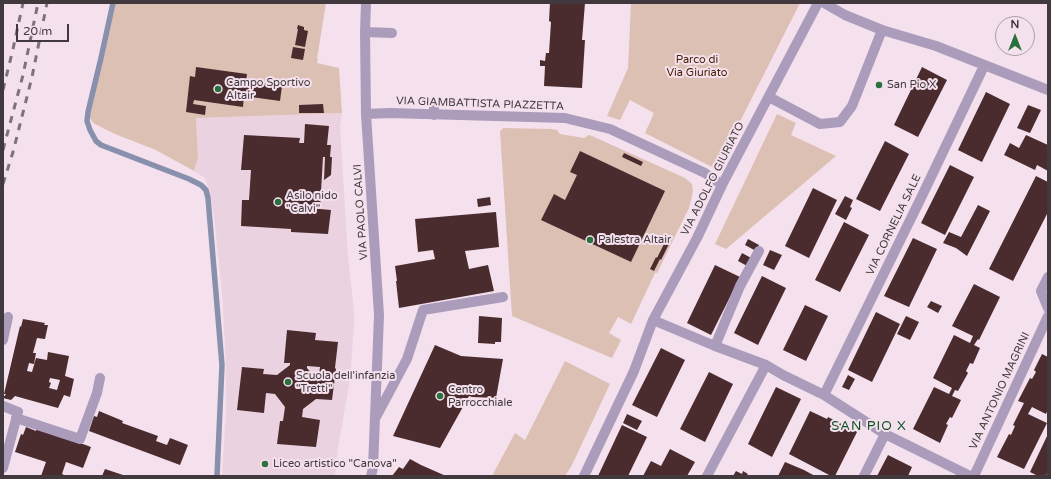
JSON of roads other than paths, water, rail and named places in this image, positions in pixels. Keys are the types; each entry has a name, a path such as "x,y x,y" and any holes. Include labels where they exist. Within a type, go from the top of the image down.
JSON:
{"street":[{"name":"VIA PAOLO CALVI","path":"366,3 366,114 379,315 373,468 371,476"},
{"name":"VIA ADOLFO GIURIATO","path":"584,476 634,371 652,320 697,238 722,184 818,3"},
{"path":"824,3 845,15 882,30 936,46 1048,90"},
{"path":"769,97 820,124 840,122 852,106 882,30"},
{"path":"365,32 392,33"},
{"name":"VIA CORNELIA SALE","path":"824,394 920,200 984,66"},
{"path":"434,104 434,115"},
{"name":"VIA GIAMBATTISTA PIAZZETTA","path":"366,114 390,113 565,118 610,129 705,173 722,184"},
{"path":"716,346 740,286 759,251"},
{"path":"1048,277 1041,291 1048,308"},
{"name":"VIA PAOLO CALVI","path":"374,420 407,359 423,310 503,297"},
{"name":"VIA ANTONIO MAGRINI","path":"974,476 1048,316"},
{"path":"3,340 8,317"},
{"path":"652,320 766,365 783,375 824,394 885,434 970,476"},
{"path":"707,476 766,365"},
{"path":"16,418 80,439 97,393 100,378"},
{"path":"3,406 18,412 3,468"},
{"path":"864,476 885,434"}],"waterway":[{"path":"113,3 88,112 87,121 90,130 96,141 101,145 201,185 206,190 208,198 222,365 217,476"}],"railway":[{"path":"3,90 23,3"},
{"path":"3,150 23,75 38,3"},
{"path":"3,184 13,152 32,77 47,3"}],"place":[{"name":"San Pio X","path":"879,85"},
{"name":"Campo Sportivo Altair","path":"218,89"},
{"name":"Asilo nido \"Calvi\"","path":"278,202"},
{"name":"Palestra Altair","path":"590,240"},
{"name":"Scuola dell'infanzia \"Tretti\"","path":"288,382"},
{"name":"Centro Parrocchiale","path":"440,396"},
{"name":"Liceo artistico \"Canova\"","path":"265,464"}],"district":[{"name":"SAN PIO X","path":"869,427"}],"park label":[{"name":"Parco di Via Giuriato","path":"697,66"}]}
